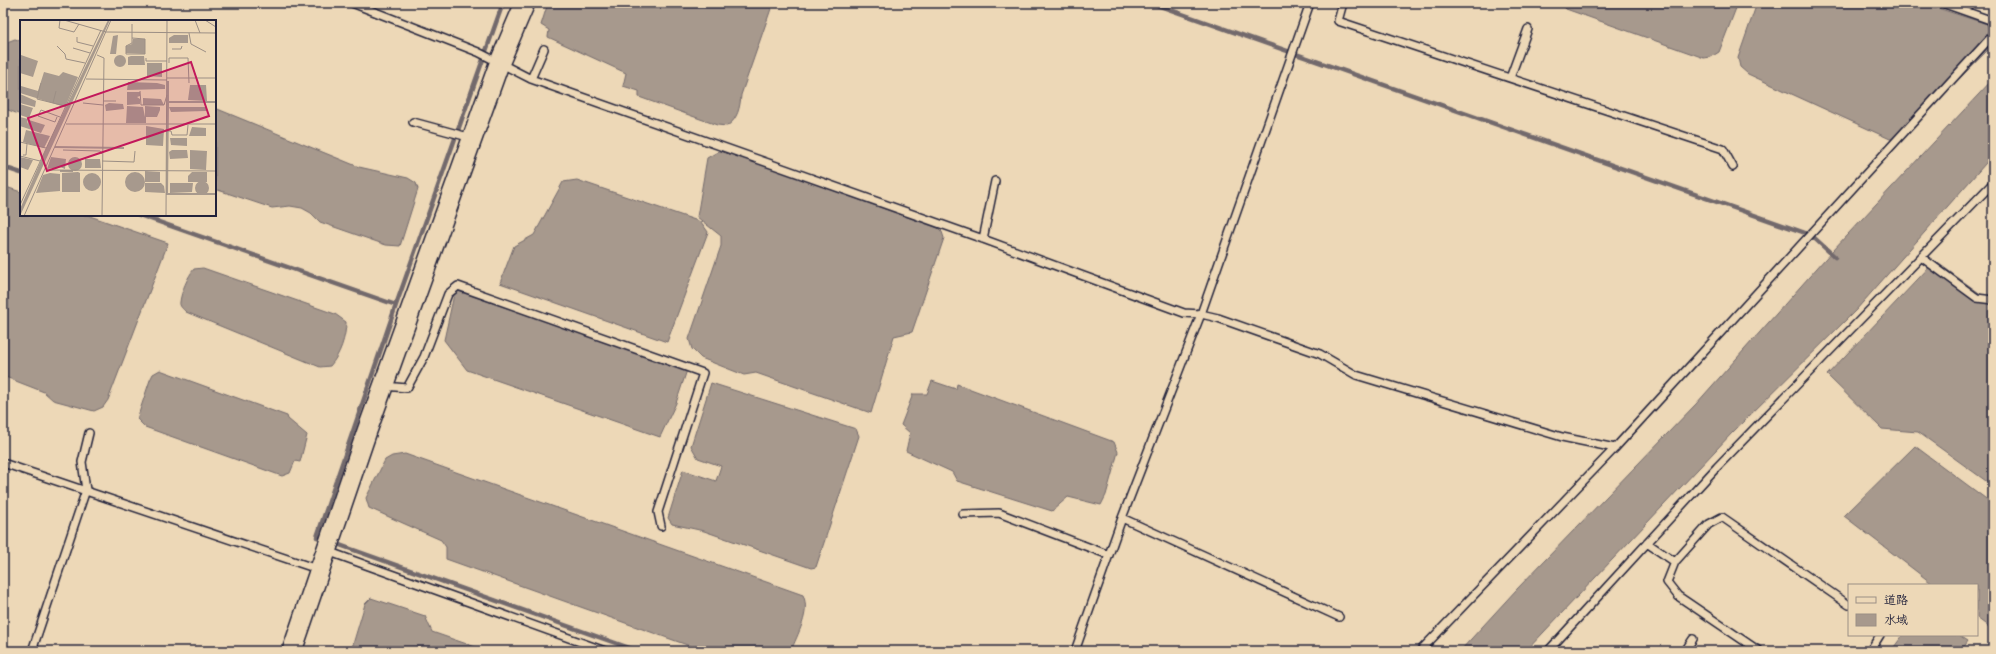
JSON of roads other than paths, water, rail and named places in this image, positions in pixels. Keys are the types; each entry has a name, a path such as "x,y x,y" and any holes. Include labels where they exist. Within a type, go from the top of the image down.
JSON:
{"street":[{"path":"292,651 383,386 472,138 499,64 525,3"}],"lane":[{"path":"352,3 478,52 531,79 983,239 1184,313 1200,314 1218,318 1320,354 1356,375 1562,437 1615,448"},
{"path":"1075,651 1108,555 1200,314 1310,3"},
{"path":"1343,3 1338,21 1723,149 1733,167"},
{"path":"1942,3 1993,20"},
{"path":"1510,78 1528,29"},
{"path":"1420,651 1615,448 1993,35"},
{"path":"531,79 544,49"},
{"path":"413,122 472,138"},
{"path":"983,239 995,182"},
{"path":"1549,651 1718,468 1993,183"},
{"path":"1921,257 1977,298 1993,300"},
{"path":"383,386 407,388 424,357 448,294 458,286 703,373 658,512 661,526"},
{"path":"32,651 86,490 82,462 89,433"},
{"path":"3,463 320,570"},
{"path":"963,514 999,514 1108,555"},
{"path":"1758,651 1678,596 1667,582 1674,562 1709,524 1722,517 1848,604"},
{"path":"1122,518 1339,617"},
{"path":"1647,544 1674,562"},
{"path":"326,551 605,651"},
{"path":"1870,651 1879,636"},
{"path":"1685,651 1693,639"}],"water":[{"path":"548,3 773,3 741,95 738,112 734,120 727,126 717,125 639,97 639,91 623,86 626,73 548,37 549,30 541,25"},
{"path":"1561,3 1738,3 1719,52 1711,57 1704,58 1566,9"},
{"path":"1757,3 1922,3 1987,24 1993,37 1993,45 1899,138 1890,139 1748,74 1740,67 1738,58"},
{"path":"15,39 20,41 20,115 3,108 3,47 7,42"},
{"path":"1993,79 1993,155 1856,310 1732,433 1526,651 1460,651 1517,589 1696,404 1833,250"},
{"path":"216,108 359,167 408,178 416,183 418,189 400,246 386,245 320,222 311,213 302,208 290,206 272,208 216,189"},
{"path":"721,150 938,228 942,232 944,238 912,332 894,336 871,413 756,373 744,375 701,358 692,349 689,339 721,246 721,236 697,217 707,158"},
{"path":"577,180 701,222 708,232 667,342 500,283 514,246 534,235 563,182"},
{"path":"3,186 20,192 20,216 90,216 168,243 108,400 103,407 94,411 53,400 44,392 3,376"},
{"path":"1935,261 1993,303 1993,486 1918,432 1882,429 1827,375"},
{"path":"203,268 335,314 346,322 342,346 334,362 330,366 320,367 186,312 180,305 183,289 194,269"},
{"path":"455,290 687,370 676,403 660,437 467,370 444,340"},
{"path":"160,370 287,416 288,419 307,435 300,462 295,461 290,473 282,476 145,427 137,419 150,380 153,374"},
{"path":"932,381 956,389 957,384 1114,442 1118,452 1106,495 1101,505 1068,497 1052,511 957,481 952,472 906,451 910,433 901,425 913,394 927,394"},
{"path":"711,383 856,429 859,436 816,567 811,568 704,531 672,524 668,518 683,470 716,481 721,466 698,458 691,446"},
{"path":"1915,446 1993,504 1993,630 1978,619 1978,584 1933,584 1844,516"},
{"path":"405,454 803,595 805,602 804,616 800,631 791,651 704,651 446,559 446,547 441,540 369,508 366,498 385,460 392,456"},
{"path":"371,598 425,616 432,632 487,651 351,651 365,604"},
{"path":"1902,636 1960,636 1968,641 1961,651 1891,651"}],"waterway":[{"path":"396,305 503,3"},
{"path":"1151,3 1811,235 1835,257"},
{"path":"3,167 20,173"},
{"path":"142,216 396,305 317,537 325,539"},
{"path":"334,543 638,651"}]}
